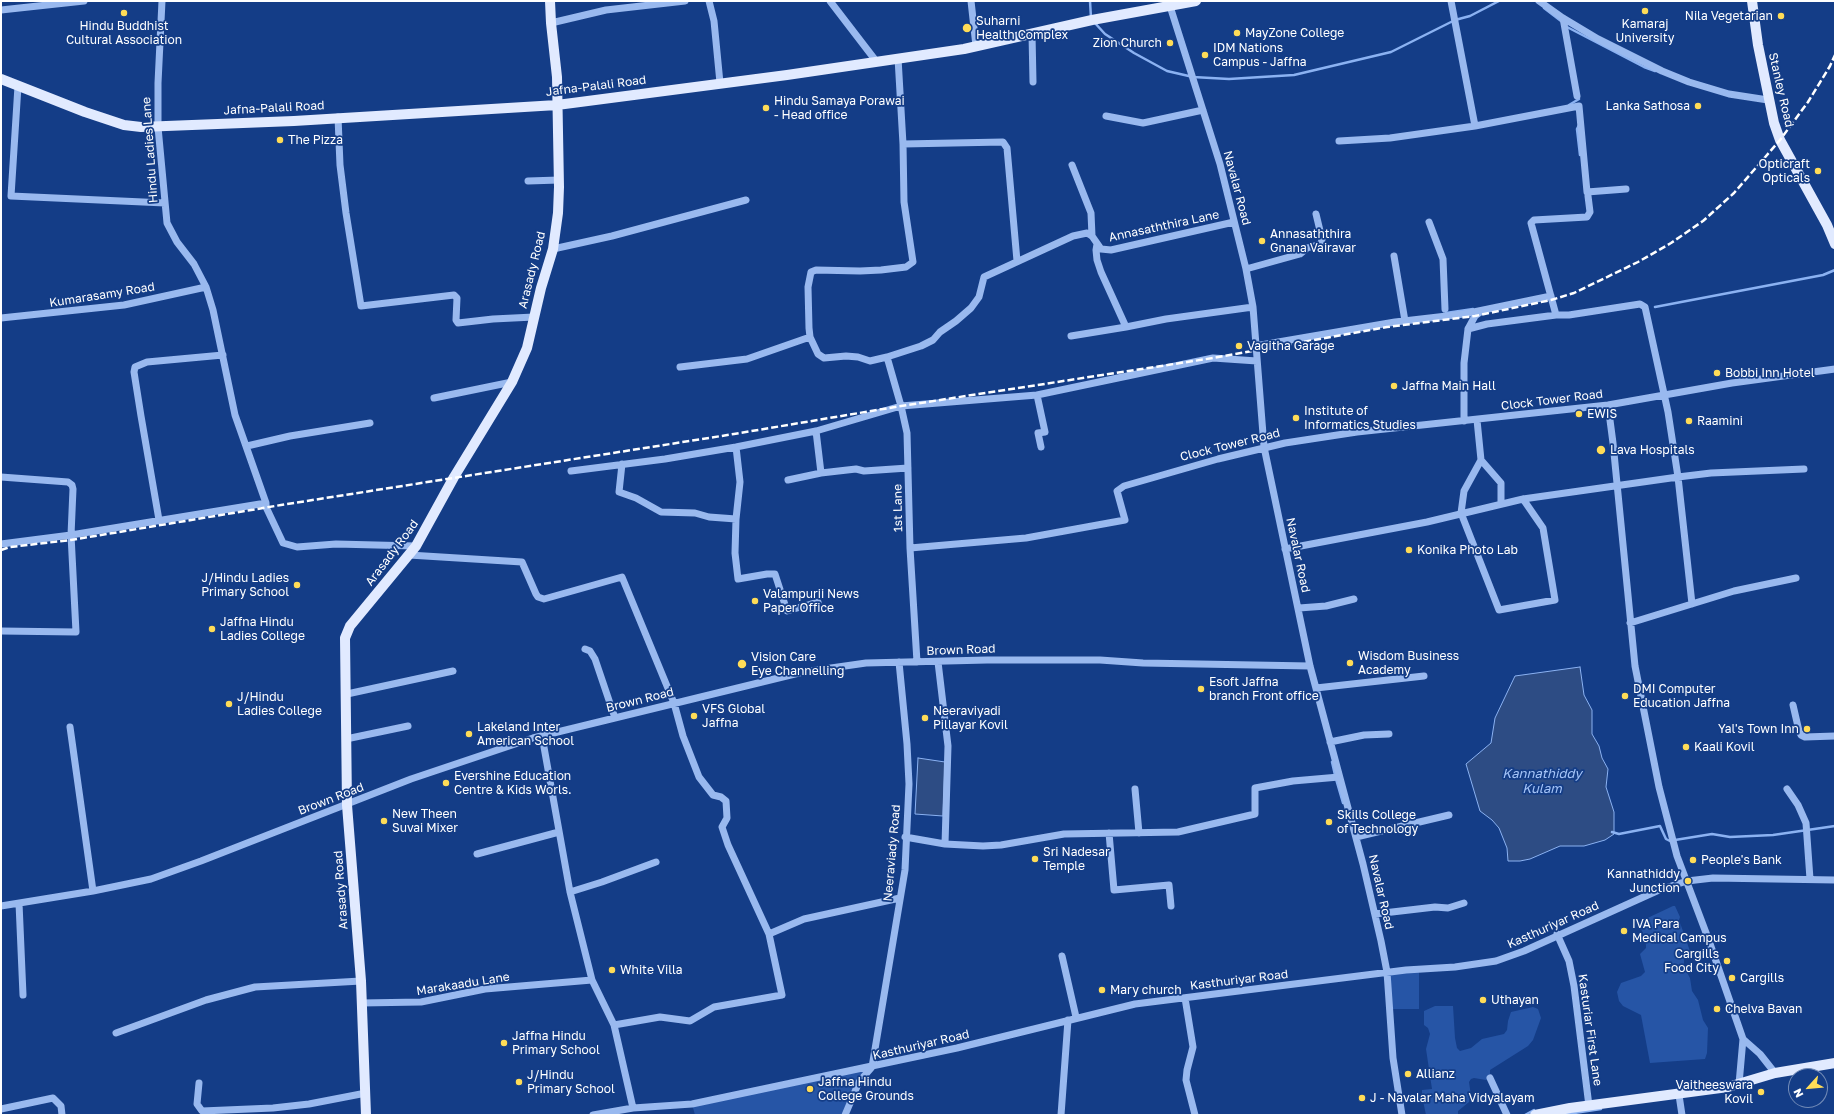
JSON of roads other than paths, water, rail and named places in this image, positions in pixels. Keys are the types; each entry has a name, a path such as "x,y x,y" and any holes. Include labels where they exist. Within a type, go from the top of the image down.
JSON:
{"main road":[{"name":"Arasady Road","path":"366,1115 361,981 347,804 347,694 345,638 350,626 413,551 454,477 512,382 527,348 553,250 558,213 559,180 557,77 550,23 550,1"},
{"name":"Jafna-Palali Road","path":"1,79 85,112 124,125 141,128 294,121 338,117 557,105 876,62 976,46 1168,3 1196,1"},
{"name":"Stanley Road","path":"1752,1 1768,100 1780,140 1827,225 1835,244"},
{"path":"1535,1115 1589,1106 1679,1097 1739,1084 1775,1073 1835,1063"}],"street":[{"path":"6,1 4,9 84,1"},
{"name":"Hindu Ladies Lane","path":"162,1 158,83 158,127 167,223 177,242 194,264 206,287 213,310 235,415 247,446 266,507 283,543 297,547 336,544 413,551"},
{"path":"550,23 606,10 685,1"},
{"path":"709,1 714,21 720,83"},
{"path":"830,1 876,62"},
{"path":"970,1 976,46"},
{"path":"1451,1 1474,126"},
{"path":"1539,1 1563,18 1615,49 1676,77 1734,95 1768,100"},
{"name":"Navalar Road","path":"1168,3 1180,35 1220,164 1246,269 1253,307 1264,447 1310,666 1356,837 1375,914 1387,972 1393,1058 1402,1115"},
{"path":"1563,18 1577,96"},
{"path":"1032,34 1033,82"},
{"path":"680,367 747,359 810,337 808,318 808,287 811,272 813,271 881,270 906,267 913,262 904,202 902,106 898,58"},
{"path":"18,86 11,196 165,204"},
{"path":"1339,141 1390,138 1474,126 1579,106 1587,192 1626,189"},
{"path":"1106,116 1142,122 1203,110"},
{"path":"338,117 340,165 361,306 454,295 457,298 456,320 458,323 493,319 534,317"},
{"path":"903,144 1003,142 1005,144 1008,154 1017,260"},
{"path":"1072,165 1091,213 1092,236"},
{"path":"528,181 559,180"},
{"path":"1556,315 1531,223 1534,220 1587,217 1590,214 1588,196"},
{"path":"553,250 612,236 746,200"},
{"path":"1246,269 1300,254 1307,248 1322,244 1316,214"},
{"name":"Annasaththira Lane","path":"810,337 818,354 824,358 846,356 858,357 870,361 887,357 933,340 940,332 971,308 978,297 984,277 1017,260 1073,236 1082,233 1092,236 1101,249 1111,250 1234,222"},
{"path":"1429,222 1443,260 1445,309"},
{"path":"1097,244 1097,255 1101,272 1126,327"},
{"path":"1394,256 1405,321"},
{"name":"Kumarasamy Road","path":"1,318 124,305 206,287"},
{"path":"1256,346 1405,321 1483,310 1551,296"},
{"path":"1468,329 1487,324 1556,315 1562,316 1640,304 1644,306 1647,312 1664,395 1678,476 1692,604"},
{"path":"1071,336 1166,319 1253,307"},
{"path":"1464,421 1464,363 1468,329 1475,316 1483,310"},
{"path":"159,520 134,372 135,367 147,362 223,355"},
{"name":"1st Lane","path":"887,357 907,433 910,548 917,662"},
{"path":"571,471 736,447 816,431 901,406 1037,395 1213,358 1257,361"},
{"name":"Clock Tower Road","path":"910,548 1026,538 1125,520 1117,491 1124,486 1133,482 1264,447 1305,439 1356,432 1608,405 1725,384 1835,369"},
{"path":"434,398 512,382"},
{"path":"1037,395 1045,432 1038,433 1041,447"},
{"path":"1608,405 1630,623 1642,709 1659,787 1672,838 1744,1038 1760,1054 1775,1073"},
{"path":"1477,420 1481,460 1464,491 1461,513 1499,610 1554,600 1543,528 1523,499"},
{"path":"247,446 290,436 370,423"},
{"path":"816,431 821,473"},
{"path":"736,447 740,482 736,519 735,553 738,579 776,574 787,611 818,602"},
{"path":"1481,460 1501,483 1501,504"},
{"path":"622,464 619,492 636,498 660,512 679,514 695,513 736,519"},
{"path":"788,480 856,468 864,471 908,468"},
{"path":"1285,549 1427,522 1523,499 1678,476 1726,472 1804,469"},
{"path":"1,477 71,483 73,489 71,535 76,632 1,631"},
{"path":"1,544 71,535 266,503"},
{"path":"413,551 522,562 536,594 538,597 544,599 622,577 674,703 683,736 699,777 713,795 721,797 726,801 727,818 722,827 728,845 769,934 782,995 714,1007 690,1021 660,1017 614,1025"},
{"path":"1630,623 1734,591 1796,578"},
{"path":"1299,608 1326,606 1354,599"},
{"path":"585,649 590,650 595,658 615,718"},
{"name":"Brown Road","path":"1,906 93,891 151,879 411,779 542,736 803,672 866,663 987,660 1100,660 1143,663 1310,666"},
{"name":"Neeraviady Road","path":"872,1067 904,870 909,784 899,662"},
{"path":"938,662 948,746 945,844"},
{"path":"347,694 453,671"},
{"path":"1316,688 1424,676"},
{"path":"1793,705 1798,731 1801,735 1805,737 1835,736"},
{"path":"346,738 408,726"},
{"path":"70,727 93,891"},
{"path":"1330,742 1364,735 1389,734"},
{"path":"542,736 570,892 592,980 614,1025 633,1108"},
{"path":"905,837 945,844 983,846 1001,845 1064,834 1178,832 1255,814 1255,788 1294,781 1339,777"},
{"path":"1135,789 1139,833"},
{"path":"1787,789 1798,805 1806,823 1810,879"},
{"path":"1356,837 1449,816"},
{"path":"477,854 560,832"},
{"path":"1109,833 1114,890 1169,885 1171,906"},
{"path":"570,892 656,862"},
{"name":"Kasthuriyar Road","path":"595,1115 633,1108 692,1104 872,1067 957,1048 1076,1017 1135,1004 1387,972 1455,967 1496,960 1524,950 1557,934 1660,890 1687,881 1713,878 1835,880"},
{"path":"769,934 804,919 900,898"},
{"path":"19,903 23,995"},
{"path":"1375,914 1435,907 1448,908 1464,903"},
{"name":"Kasturiar First Lane","path":"1557,934 1569,961 1574,986 1589,1106"},
{"path":"1062,956 1076,1017"},
{"name":"Marakaadu Lane","path":"361,1003 421,1002 485,990 592,980"},
{"path":"116,1033 206,1000 255,987 361,981"},
{"path":"1185,998 1193,1047 1186,1080 1195,1115"},
{"path":"1062,1115 1068,1020"},
{"path":"1739,1084 1744,1038"},
{"path":"845,1115 859,1082 872,1067"},
{"path":"1490,1078 1507,1115"},
{"path":"198,1083 197,1104 202,1111 273,1108 309,1104 366,1094"},
{"path":"1679,1097 1682,1115"},
{"path":"1,1109 53,1098 61,1106 62,1115"}],"water":[{"name":"Kannathiddy Kulam","path":"1580,667 1584,695 1592,710 1592,734 1599,746 1602,758 1608,769 1606,787 1614,812 1614,834 1605,840 1584,846 1560,846 1530,859 1508,861 1507,848 1499,828 1492,820 1480,811 1466,764 1491,743 1495,718 1515,676"},
{"path":"918,758 945,762 943,816 915,814"}],"waterway":[{"path":"1090,1 1091,18"},
{"path":"1094,22 1105,34 1134,53 1167,71 1193,77 1229,79 1294,75 1391,52 1455,20 1470,16 1499,1"},
{"path":"1544,8 1561,21"},
{"path":"1567,27 1644,67 1655,71"},
{"path":"1569,105 1579,99"},
{"path":"1579,125 1577,129 1580,155"},
{"path":"1655,307 1823,275 1835,270"},
{"path":"1446,313 1473,309"},
{"path":"1332,762 1334,775"},
{"path":"1336,779 1343,803"},
{"path":"1612,832 1619,834 1660,826 1666,839 1670,841"},
{"path":"1675,840 1712,834 1730,837 1773,835 1835,826"},
{"path":"1561,1115 1601,1109"},
{"path":"1525,1115 1534,1110"}],"railway":[{"path":"1,550 10,547 71,540 901,406 1213,358 1387,327 1475,316 1551,300 1574,293 1638,262 1671,243 1703,221 1734,193 1780,140 1808,102 1835,55"}],"place":[{"name":"Kamaraj University","path":"1645,11"},
{"name":"Hindu Buddhist Cultural Association","path":"124,13"},
{"name":"Nila Vegetarian","path":"1781,16"},
{"name":"Suharni Health Complex","path":"967,28"},
{"name":"MayZone College","path":"1237,33"},
{"name":"Zion Church","path":"1170,43"},
{"name":"IDM Nations Campus - Jaffna","path":"1205,55"},
{"name":"Lanka Sathosa","path":"1698,106"},
{"name":"Hindu Samaya Porawai - Head office","path":"766,108"},
{"name":"The Pizza","path":"280,140"},
{"name":"Opticraft Opticals","path":"1818,171"},
{"name":"Annasaththira Gnana Vairavar","path":"1262,241"},
{"name":"Vagitha Garage","path":"1239,346"},
{"name":"Bobbi Inn Hotel","path":"1717,373"},
{"name":"Jaffna Main Hall","path":"1394,386"},
{"name":"EWIS","path":"1579,414"},
{"name":"Institute of Informatics Studies","path":"1296,418"},
{"name":"Raamini","path":"1689,421"},
{"name":"Lava Hospitals","path":"1601,450"},
{"name":"Konika Photo Lab","path":"1409,550"},
{"name":"J/Hindu Ladies Primary School","path":"297,585"},
{"name":"Valampurii News Paper Office","path":"755,601"},
{"name":"Jaffna Hindu Ladies College","path":"212,629"},
{"name":"Wisdom Business Academy","path":"1350,663"},
{"name":"Vision Care Eye Channelling","path":"742,664"},
{"name":"Esoft Jaffna branch Front office","path":"1201,689"},
{"name":"DMI Computer Education Jaffna","path":"1625,696"},
{"name":"J/Hindu Ladies College","path":"229,704"},
{"name":"VFS Global Jaffna","path":"694,716"},
{"name":"Neeraviyadi Pillayar Kovil","path":"925,718"},
{"name":"Yal's Town Inn","path":"1807,729"},
{"name":"Lakeland Inter American School","path":"469,734"},
{"name":"Kaali Kovil","path":"1686,747"},
{"name":"Evershine Education Centre & Kids Worls.","path":"446,783"},
{"name":"New Theen Suvai Mixer","path":"384,821"},
{"name":"Skills College of Technology","path":"1329,822"},
{"name":"Sri Nadesar Temple","path":"1035,859"},
{"name":"People's Bank","path":"1693,860"},
{"name":"Kannathiddy Junction","path":"1688,881"},
{"name":"IVA Para Medical Campus","path":"1624,931"},
{"name":"Cargills Food City","path":"1727,961"},
{"name":"White Villa","path":"612,970"},
{"name":"Cargills","path":"1732,978"},
{"name":"Mary church","path":"1102,990"},
{"name":"Uthayan","path":"1483,1000"},
{"name":"Chelva Bavan","path":"1717,1009"},
{"name":"Jaffna Hindu Primary School","path":"504,1043"},
{"name":"Allianz","path":"1408,1074"},
{"name":"J/Hindu Primary School","path":"519,1082"},
{"name":"Jaffna Hindu College Grounds","path":"810,1089"},
{"name":"Vaitheeswara Kovil","path":"1761,1092"},
{"name":"J - Navalar Maha Vidyalayam","path":"1362,1098"}]}
